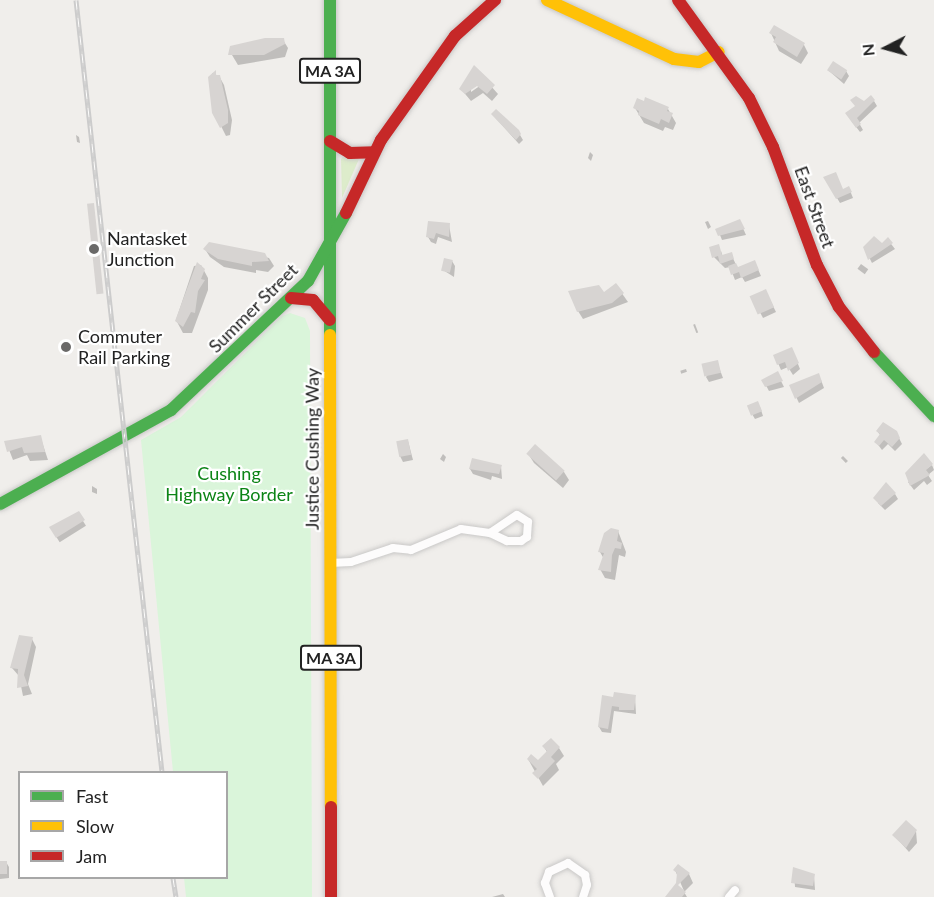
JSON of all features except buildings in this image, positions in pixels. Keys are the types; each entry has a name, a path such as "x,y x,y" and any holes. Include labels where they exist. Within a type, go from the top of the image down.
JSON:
{"main road":[{"name":"Justice Cushing Way","path":"330,0 331,897"},
{"name":"Summer Street","path":"0,504 171,410 308,281 330,247 374,152 455,36 495,0"},
{"path":"547,0 674,59 699,62 719,52"},
{"name":"East Street","path":"678,0 719,52 766,130 832,295 869,349 934,416"},
{"path":"330,141 350,153 374,152"},
{"path":"291,298 313,300 330,320"}],"street":[{"path":"330,563 351,562 393,548 413,549 461,529 490,533"},
{"path":"550,897 545,883 549,872 568,863 585,875 587,885 583,897"}],"green space":[{"path":"343,157 359,159 342,198 341,159"},
{"name":"Cushing Highway Border","path":"290,313 305,318 310,331 312,897 186,897 184,879 228,879 228,771 173,771 141,440 181,417 282,316"}],"railway":[{"path":"76,0 162,771"},
{"path":"173,879 176,897"}],"traffic: fast":[{"path":"330,0 330,335"},
{"path":"0,504 171,410 308,281 346,213"},
{"path":"874,352 934,416"}],"traffic: slow":[{"path":"547,0 674,59 699,62 719,52"},
{"path":"330,335 331,807"}],"traffic: jam":[{"path":"346,213 381,140 455,36 495,0"},
{"path":"678,0 749,98 773,147 817,265 839,307 874,352"},
{"path":"330,141 350,153 374,152"},
{"path":"291,298 313,300 330,320"},
{"path":"331,807 331,897"}],"place":[{"name":"Nantasket Junction","path":"94,249"},
{"name":"Commuter Rail Parking","path":"66,347"}]}
